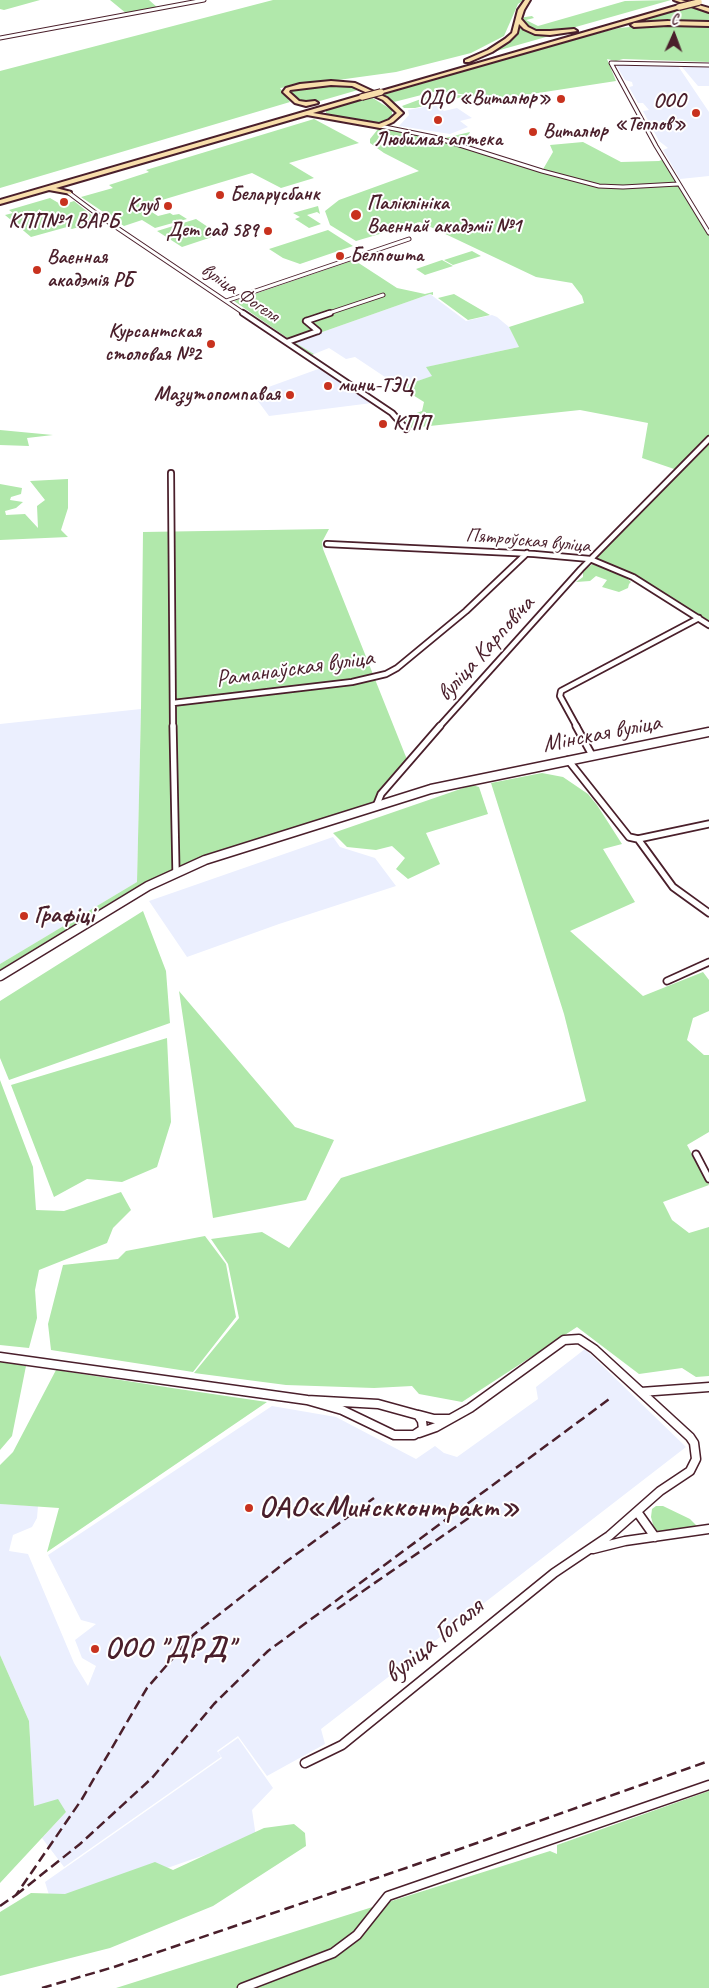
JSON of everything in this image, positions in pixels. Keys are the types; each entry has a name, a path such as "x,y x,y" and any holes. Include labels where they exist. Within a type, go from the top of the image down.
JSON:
{"highway":[{"path":"467,61 490,51 514,33 523,5 528,0"},
{"path":"676,0 709,10"},
{"path":"0,202 293,113 315,104 683,0"},
{"path":"293,113 382,92 701,1"},
{"path":"518,19 526,28 535,32 550,34 574,31"},
{"path":"588,33 640,25 709,23"},
{"path":"293,113 329,116 380,126 400,115 400,111 394,106 356,87 339,83 300,86 288,89 286,94 297,102 315,104"},
{"path":"293,113 297,107 297,102"},
{"path":"329,106 323,112 329,116"},
{"path":"0,198 158,154"},
{"path":"69,193 66,187 74,181"},
{"path":"40,190 61,190 69,193"}],"main road":[{"name":"Мінская вуліца","path":"0,976 148,886 176,872 253,844 377,804 431,789 709,732"}],"street":[{"path":"0,38 204,0"},
{"path":"709,65 610,63 678,184 709,233"},
{"path":"380,126 434,137 542,171 591,184 624,188 678,184"},
{"name":"вуліца Фогеля","path":"69,193 101,217 396,416 406,428"},
{"path":"226,301 409,239"},
{"path":"287,342 318,331 306,321 383,294"},
{"name":"вуліца Карповіча","path":"377,804 381,794 408,762 590,559 709,440"},
{"path":"171,473 176,872"},
{"name":"Пятроўская вуліца","path":"327,544 527,553 590,559 633,577 709,625"},
{"name":"Раманаўская вуліца","path":"173,703 352,682 386,674 397,668 466,611 527,553"},
{"path":"592,755 560,696 561,691 699,618"},
{"path":"568,760 620,828 629,836 638,839 709,824"},
{"path":"638,839 673,887 709,913"},
{"path":"667,980 709,962"},
{"path":"696,1154 709,1179"},
{"name":"вуліца Гогаля","path":"305,1763 342,1745 554,1573 609,1536 638,1513 660,1491 690,1471 694,1465 696,1452 694,1443 690,1438 594,1349 579,1339 564,1340 454,1418 407,1436 394,1435 342,1410 307,1400"},
{"path":"0,1357 307,1400 378,1404 439,1419 454,1418"},
{"path":"641,1392 709,1387"},
{"path":"416,1414 421,1418 423,1424 419,1433"},
{"path":"638,1513 655,1537"},
{"name":"вуліца Гогаля","path":"589,1550 625,1541 709,1529"},
{"path":"242,1988 333,1953 356,1935 388,1896 709,1785"}],"shaded area":[{"path":"616,65 678,66 709,112 709,176 680,179 663,150 668,148 659,141 643,111 649,110 643,103 638,103 629,87 633,86 632,82 625,80"},
{"path":"682,67 709,67 709,86 698,86"},
{"path":"435,105 444,111 457,108 472,118 460,121 468,127 450,134 399,126 409,115 408,110"},
{"path":"430,294 466,321 492,315 497,317 509,327 519,347 427,367 433,376 400,387 355,357 346,359 329,348 314,354 294,342"},
{"path":"321,368 372,403 269,416 252,393"},
{"path":"141,709 137,882 0,964 0,724"},
{"path":"333,837 340,847 375,858 396,886 279,924 187,957 149,901"},
{"path":"585,1349 686,1447 321,1729 325,1744 267,1776 238,1736 217,1751 221,1757 64,1867 42,1838 66,1812 34,1807 29,1721 0,1655 0,1504 38,1506 37,1518 32,1527 13,1535 9,1551 28,1554 74,1663 88,1686 96,1666 82,1658 75,1640 96,1624 81,1620 48,1555 272,1406 336,1417 416,1459 435,1446 444,1453 457,1457 538,1399 536,1387"},
{"path":"238,1738 273,1788 252,1810 256,1837 53,1908 45,1882 222,1758 218,1752"}],"green space":[{"path":"0,0 40,0 4,10 0,9"},
{"path":"110,0 149,0 158,8 127,14"},
{"path":"273,0 524,0 518,4 504,36 471,53 396,72 280,88 290,102 0,188 0,71"},
{"path":"671,0 565,30 545,31 528,28 519,18 532,16 534,18 526,20 538,26 625,1"},
{"path":"691,6 709,12 709,21 622,25"},
{"path":"661,24 709,25 709,62 623,59 616,61 607,59 616,81 499,99 437,91 394,102 379,95 595,34 619,28"},
{"path":"519,28 540,34 553,35 493,52 511,40"},
{"path":"334,84 347,85 358,90 313,103 300,102 289,93 294,89"},
{"path":"447,94 467,96 415,108 404,108 402,106 429,96"},
{"path":"371,97 392,110 392,115 389,119 374,124 333,117 326,113 326,111 334,108"},
{"path":"314,119 359,143 289,163 314,178 281,188 252,173 142,206 158,216 170,213 173,215 179,214 187,219 155,228 142,220 124,226 81,197 113,188 109,185 149,172 146,170"},
{"path":"392,128 434,137 542,171 553,152 550,145 583,142 621,162 659,161 664,159 709,233 709,625 633,577 590,559 677,470 642,458 648,423 580,410 411,428 403,418 422,411 424,402 400,387 432,376 426,367 519,347 509,327 584,303 582,296 572,283 536,277 420,222 356,241 330,225 325,211 339,200 419,171 384,153 370,143 370,139 378,129 390,130"},
{"path":"470,132 468,136 482,143 472,146 445,138"},
{"path":"50,198 62,205 74,201 99,221 72,229 67,227 31,237 5,215 13,213 9,210"},
{"path":"318,206 320,214 317,212 307,215 321,224 309,228 295,219 300,217 293,213"},
{"path":"196,219 211,229 203,231 212,237 182,247 157,231"},
{"path":"328,230 353,246 300,264 283,258 269,249"},
{"path":"472,251 481,256 453,265 444,260"},
{"path":"354,260 397,288 425,294 433,292 433,295 430,294 294,342 314,354 312,355 234,301"},
{"path":"442,260 453,266 425,275 416,269"},
{"path":"454,294 490,315 468,320 438,298"},
{"path":"0,430 53,435 27,438 29,446 0,445"},
{"path":"68,479 68,508 61,530 68,537 0,540 0,484 22,488 21,494 11,497 10,500 23,502 16,508 5,511 6,515 25,514 38,528 37,506 45,500 30,481"},
{"path":"329,529 322,542 323,549 408,762 377,804 161,878 0,976 0,964 137,882 143,532"},
{"path":"594,563 623,575 631,582 628,588 619,592 602,587 607,580 596,576 590,581 576,582 583,577 583,571"},
{"path":"542,773 563,777 588,794 597,805 622,844 603,849 635,902 570,931 643,996 703,972 709,980 709,1011 693,1018 687,1040 704,1055 709,1055 709,1132 687,1145 709,1185 663,1202 672,1220 689,1233 709,1227 709,1376 696,1377 682,1368 639,1374 577,1327 462,1402 419,1394 412,1386 374,1388 286,1385 194,1373 239,1318 228,1264 211,1239 262,1232 289,1248 341,1178 586,1101 564,1014 491,783"},
{"path":"472,785 479,787 488,814 426,833 440,864 408,879 396,869 405,858 392,846 376,850 347,847 333,833"},
{"path":"143,911 166,971 170,1023 9,1080 0,1058 0,1001"},
{"path":"179,991 295,1127 334,1140 306,1200 213,1218"},
{"path":"167,1038 171,1122 157,1167 122,1182 87,1179 54,1197 11,1085"},
{"path":"0,1080 33,1167 36,1210 64,1211 121,1192 131,1210 113,1228 107,1243 39,1270 35,1290 37,1318 29,1348 0,1345"},
{"path":"205,1236 226,1264 236,1317 193,1372 51,1350 48,1324 63,1265 118,1259 126,1251"},
{"path":"0,1361 26,1366 12,1436 0,1450"},
{"path":"56,1370 267,1402 47,1552 59,1508 0,1504 0,1465 13,1452"},
{"path":"656,1506 663,1506 690,1519 697,1526 661,1533 654,1528 651,1517 652,1509"},
{"path":"0,1655 29,1721 34,1806 58,1799 66,1812 0,1883"},
{"path":"709,1791 709,1988 116,1988 550,1851 557,1854 557,1845"},
{"path":"294,1824 305,1833 306,1846 213,1906 110,1948 0,1976 0,1912 31,1893 65,1894 155,1862 173,1870 264,1828"}],"railway":[{"path":"16,1895 80,1844 152,1778 214,1704 268,1651 612,1397"},
{"path":"16,1895 82,1799 147,1688 193,1635 287,1561 374,1498"},
{"path":"337,1609 470,1517"},
{"path":"42,1988 114,1967 406,1868 709,1761"},
{"path":"0,1906 16,1895"}],"place":[{"name":"ОДО «Виталюр»","path":"561,99"},
{"name":"ООО «Теплов»","path":"696,113"},
{"name":"Любимая аптека","path":"438,120"},
{"name":"Виталюр","path":"533,132"},
{"name":"Беларусбанк","path":"220,195"},
{"name":"КПП№1 ВАРБ","path":"64,202"},
{"name":"Клуб","path":"168,206"},
{"name":"Паліклініка Ваеннай акадэміі №1","path":"356,215"},
{"name":"Дет сад 589","path":"268,231"},
{"name":"Белпошта","path":"340,256"},
{"name":"Ваенная акадэмія РБ","path":"37,270"},
{"name":"Курсантская столовая №2","path":"211,344"},
{"name":"мини-ТЭЦ","path":"328,386"},
{"name":"Мазутопомпавая","path":"290,395"},
{"name":"КПП","path":"383,424"},
{"name":"Графіці","path":"24,916"},
{"name":"ОАО«Минскконтракт»","path":"249,1508"},
{"name":"ООО \"ДРД\"","path":"95,1649"}]}
